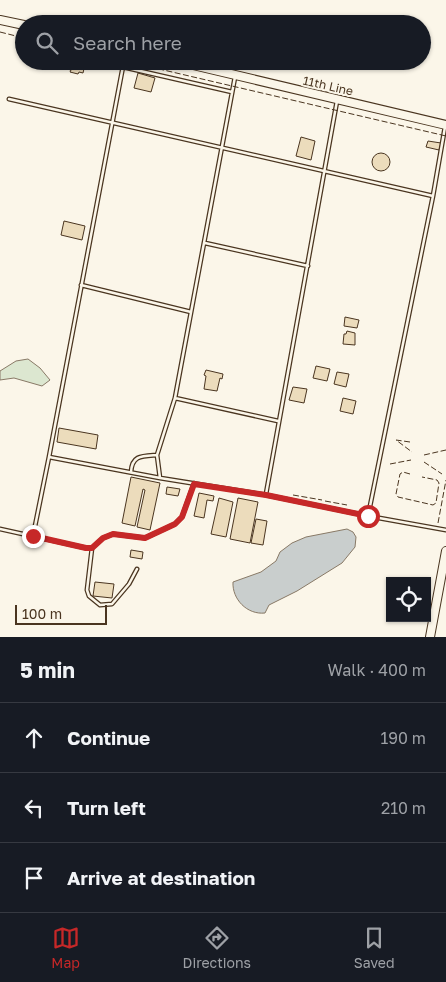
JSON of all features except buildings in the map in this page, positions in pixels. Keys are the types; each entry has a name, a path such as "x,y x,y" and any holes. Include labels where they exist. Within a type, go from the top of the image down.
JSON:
{"main road":[{"path":"0,20 15,23"},
{"name":"11th Line","path":"215,70 446,125"},
{"path":"430,637 446,551"}],"lane":[{"path":"33,536 122,70"},
{"path":"136,70 232,92"},
{"path":"160,478 157,455 175,398 236,75"},
{"path":"9,99 433,196"},
{"path":"266,495 338,100"},
{"path":"368,516 446,125"},
{"path":"204,243 308,266"},
{"path":"82,285 191,312"},
{"path":"175,398 278,421"},
{"path":"131,472 131,465 135,459 157,455"},
{"path":"49,457 194,484 266,495 446,530"},
{"path":"137,570 112,604 100,605 89,596 87,590 92,548 103,538 113,534 145,538 175,524 182,517 194,484"},
{"path":"0,529 92,548"}],"green space":[{"path":"28,359 40,368 50,380 42,386 14,378 0,380 0,371 16,361"}],"shaded area":[{"path":"347,529 353,532 356,537 355,547 342,563 297,591 269,605 265,613 258,613 247,609 238,600 233,588 233,582 261,572 276,561 280,552 292,543 306,537"}],"fence":[{"path":"0,32 15,36"},
{"path":"164,70 446,136"},
{"path":"410,442 396,440 412,452"},
{"path":"424,455 446,450"},
{"path":"390,464 411,460"},
{"path":"424,462 442,474"},
{"path":"410,474 403,472 400,474 396,494 398,497 433,505 436,503 439,483 437,480 422,477"},
{"path":"438,523 446,480"},
{"path":"293,495 322,500"},
{"path":"325,501 347,505"}],"route":[{"path":"33,536 86,548 92,548 103,538 113,534 145,538 175,524 182,517 190,500 194,484 266,495 368,516"}]}
